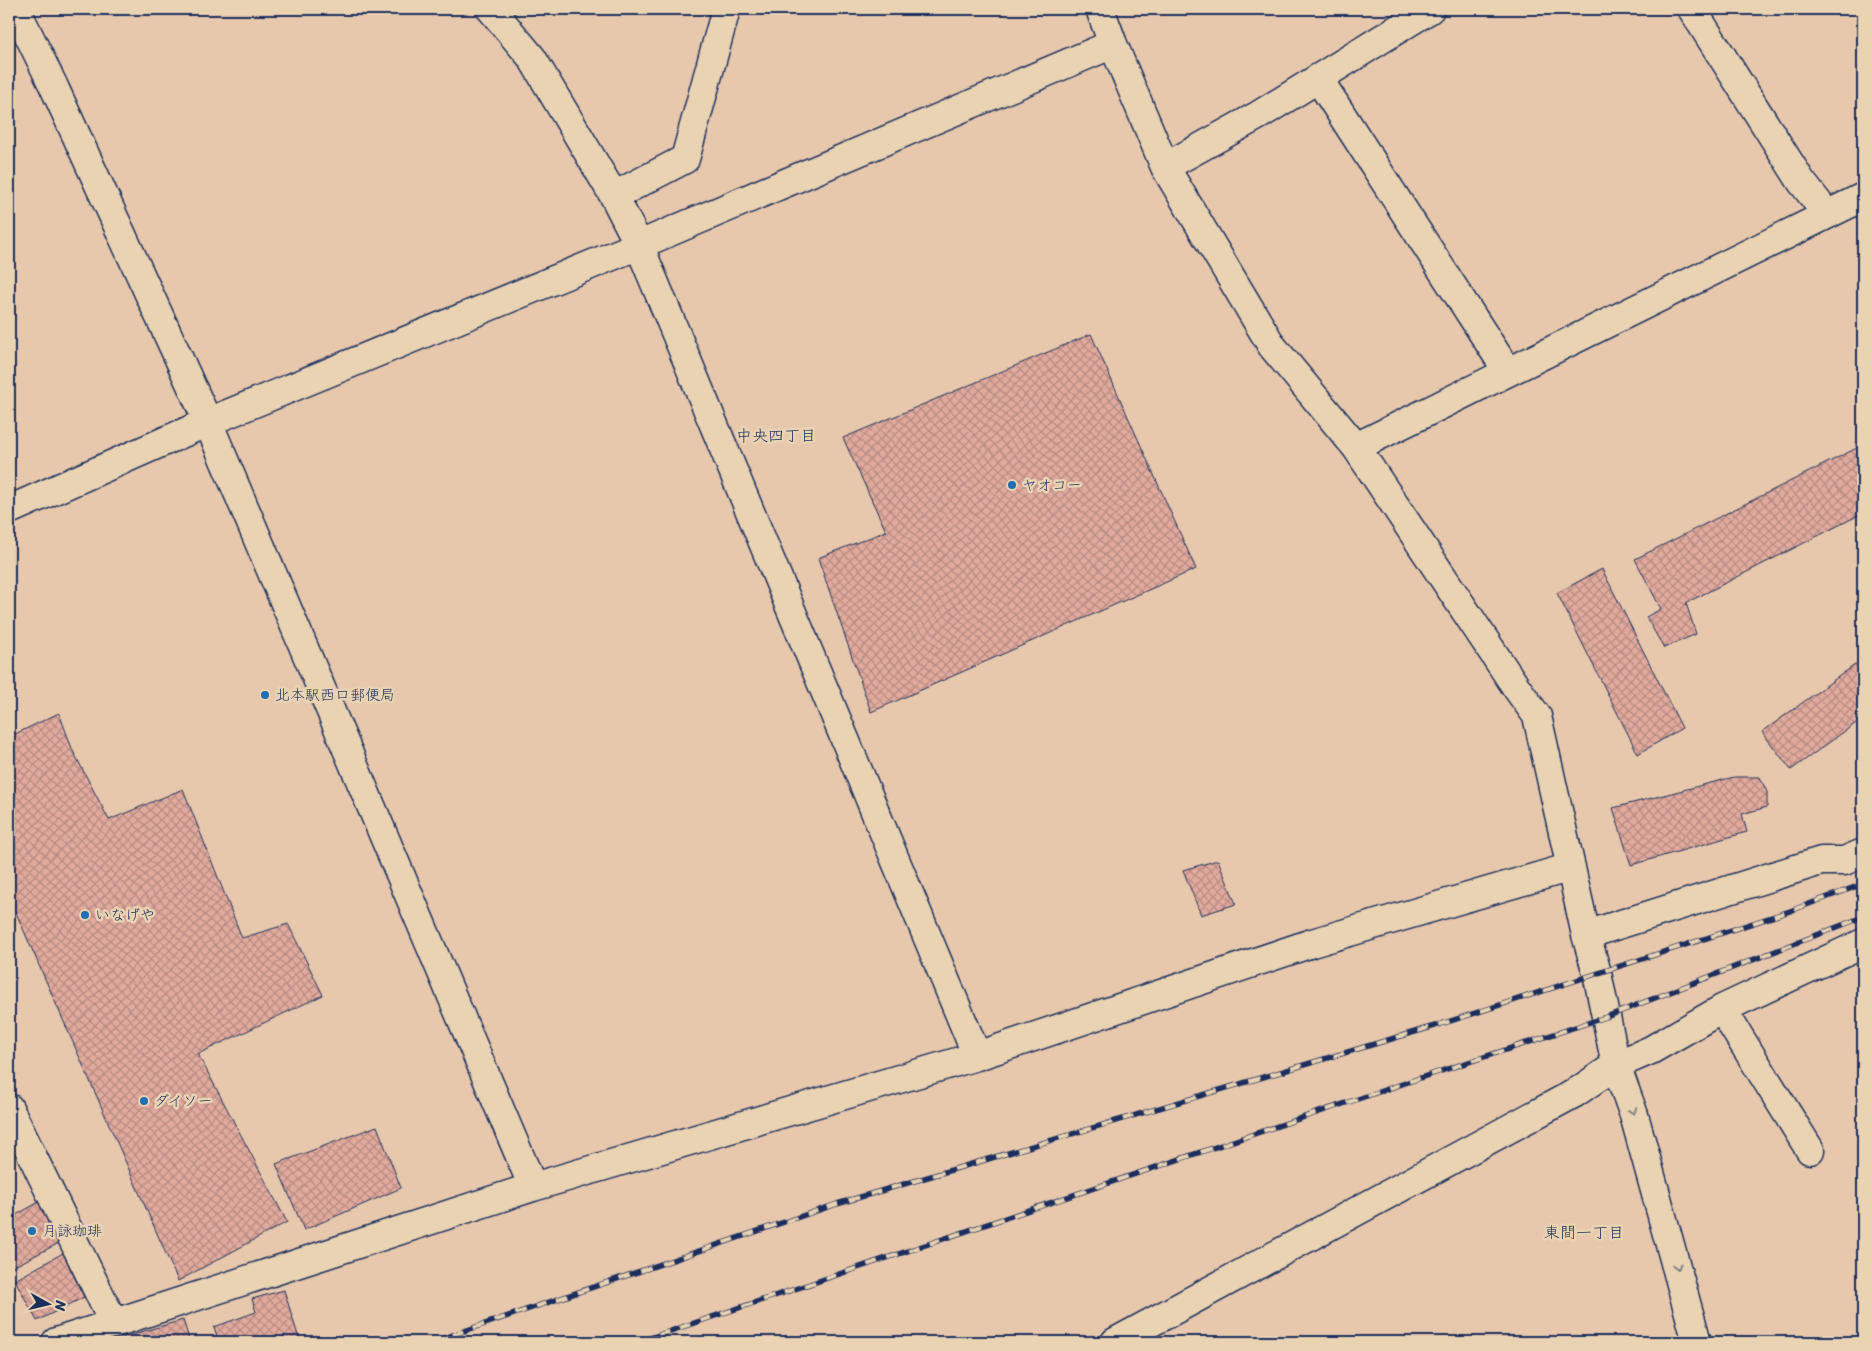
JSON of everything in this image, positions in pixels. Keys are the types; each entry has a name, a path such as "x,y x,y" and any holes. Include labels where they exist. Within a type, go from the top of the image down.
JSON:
{"street":[{"path":"16,9 54,87 208,422 533,1187"},
{"path":"491,9 532,58 614,196 639,245 976,1056"},
{"path":"614,196 685,159 726,9"},
{"path":"1100,9 1165,167 1272,346 1356,447 1516,688 1537,716 1586,935 1597,973 1616,1065 1634,1115 1697,1342"},
{"path":"1165,167 1259,115 1430,9"},
{"path":"1692,9 1800,181 1827,214"},
{"path":"9,510 208,422 639,245 1113,44"},
{"path":"1318,78 1508,372"},
{"path":"1356,447 1827,214 1863,198"},
{"path":"1586,935 1821,861 1844,861 1863,853"},
{"path":"56,1342 533,1187 976,1056 1312,943 1571,867"},
{"path":"1115,1342 1575,1093 1616,1065 1651,1050 1722,1009 1863,943"},
{"path":"1722,1009 1810,1150"},
{"path":"9,1108 114,1324"}],"building":[{"name":"ヤオコー","path":"1091,334 1196,569 871,712 818,558 886,531 843,438"},
{"path":"1863,445 1863,513 1686,603 1696,634 1664,648 1646,617 1661,609 1635,559"},
{"path":"1602,569 1682,728 1638,754 1557,593"},
{"path":"1863,659 1863,718 1791,770 1762,732"},
{"path":"59,713 73,751 109,820 183,789 242,938 288,924 323,995 198,1054 287,1222 178,1281 9,897 9,737"},
{"path":"1734,777 1760,777 1767,792 1767,807 1742,814 1747,832 1631,865 1613,808"},
{"path":"1218,860 1236,904 1201,915 1183,870"},
{"path":"377,1126 401,1188 304,1230 276,1164"},
{"path":"39,1202 59,1243 9,1269 9,1219"},
{"path":"63,1253 84,1297 37,1321 15,1280"},
{"path":"284,1290 300,1342 219,1342 214,1327 256,1312 252,1299"},
{"path":"183,1320 190,1342 125,1342 123,1337"}],"railway":[{"path":"432,1342 837,1204 1435,1026 1790,911 1863,884"},
{"path":"638,1342 1606,1017 1863,917"}],"place":[{"name":"ヤオコー","path":"1012,485"},
{"name":"北本駅西口郵便局","path":"265,695"},
{"name":"いなげや","path":"85,915"},
{"name":"ダイソー","path":"144,1101"},
{"name":"月詠珈琲","path":"32,1231"}],"district":[{"name":"中央四丁目","path":"776,435"},
{"name":"東間一丁目","path":"1584,1232"}]}
